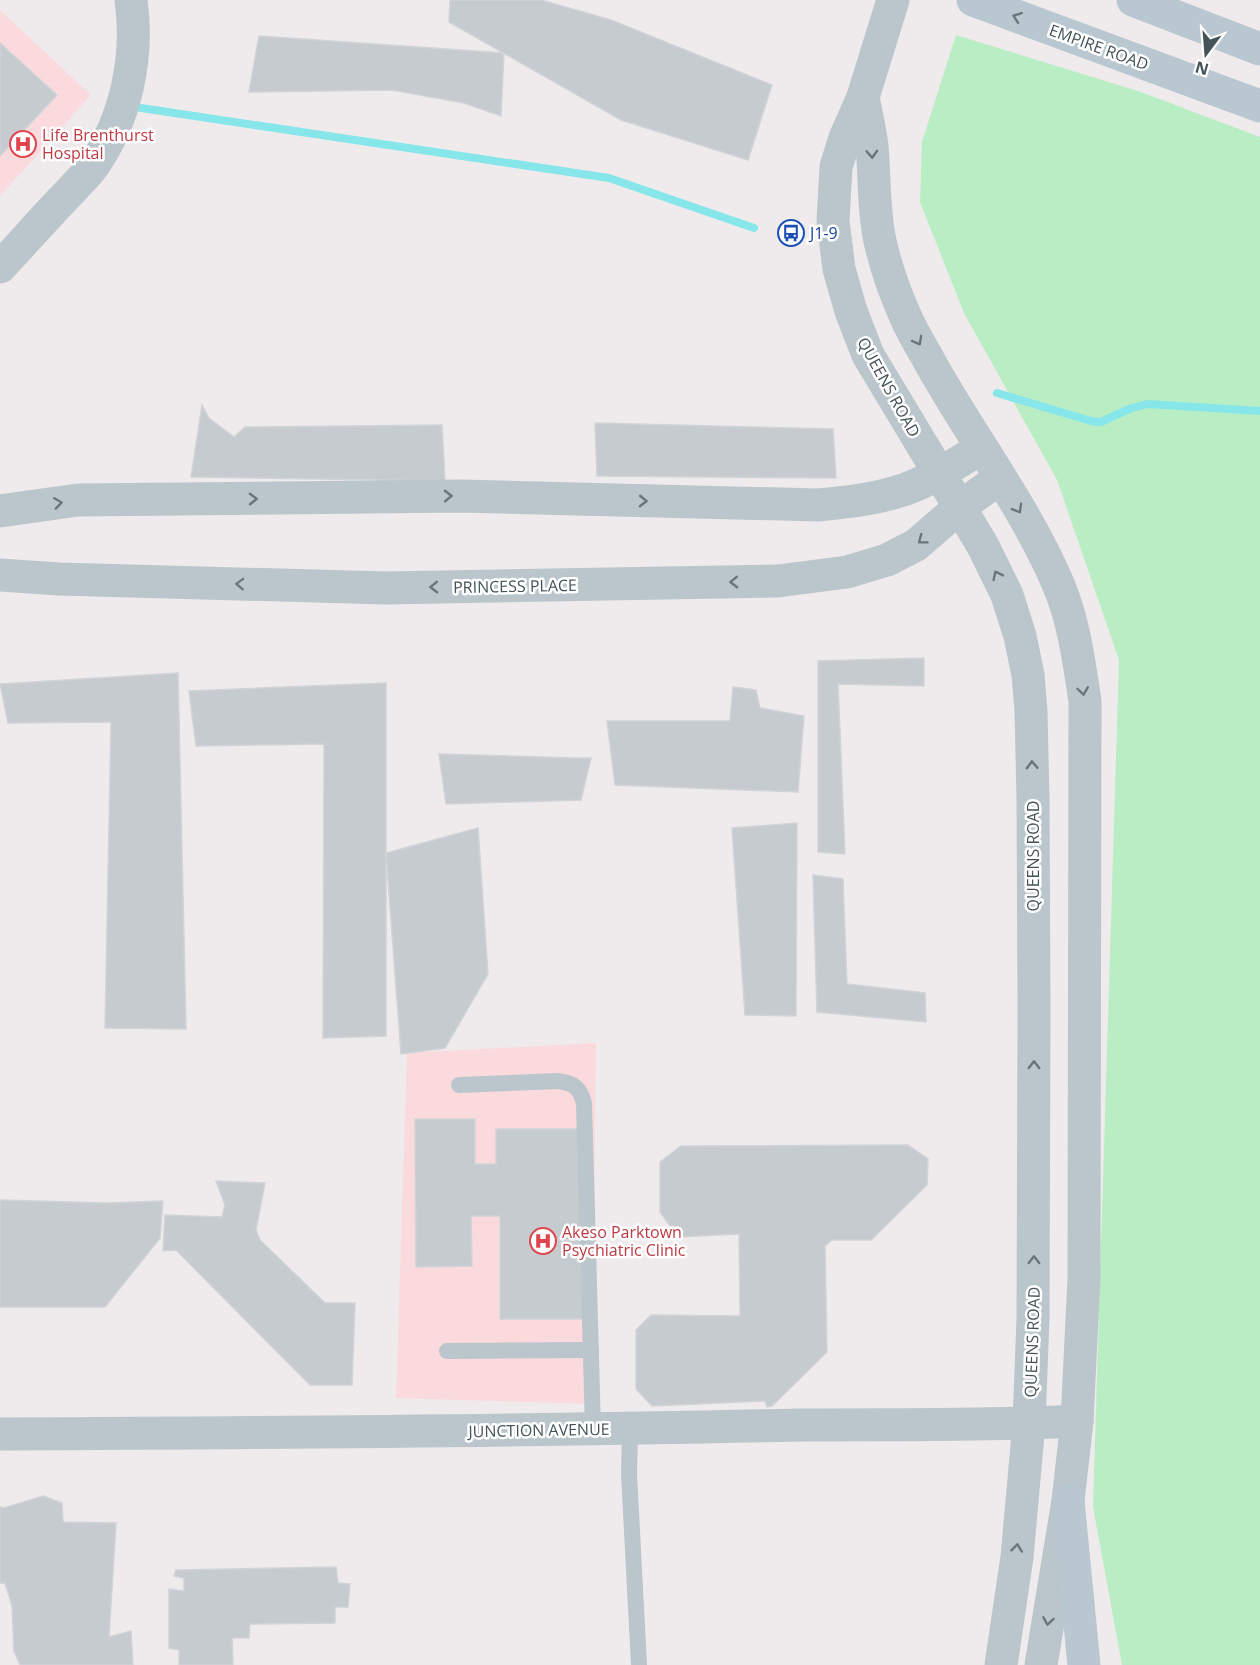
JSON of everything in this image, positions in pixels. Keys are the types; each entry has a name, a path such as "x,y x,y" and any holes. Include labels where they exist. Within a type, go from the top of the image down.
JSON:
{"main road":[{"name":"EMPIRE ROAD","path":"973,0 1260,106"},
{"path":"1133,0 1260,49"},
{"path":"1068,1501 1084,1665"}],"street":[{"path":"0,267 92,167 109,140 123,104 133,56 131,0"},
{"name":"QUEENS ROAD","path":"893,0 863,97 845,138 836,167 833,221 840,269 851,311 868,355 983,546 1007,596 1020,636 1029,684 1033,799 1034,1319 1029,1423 1017,1557 1001,1665"},
{"name":"QUEENS ROAD","path":"863,97 872,146 874,199 880,241 892,283 908,323 954,405 1036,539 1059,587 1079,659 1085,701 1084,1278 1077,1421 1068,1501 1041,1665"},
{"path":"0,511 78,500 461,496 818,505 861,500 906,489 939,474 981,448"},
{"name":"PRINCESS PLACE","path":"0,575 59,579 386,588 778,581 846,572 887,560 916,545 960,507 1000,478"},
{"name":"JUNCTION AVENUE","path":"0,1434 593,1430 1077,1421"}],"lane":[{"path":"459,1085 558,1081 567,1082 581,1092 584,1103 593,1430"},
{"path":"447,1351 591,1350"},
{"path":"630,1429 629,1474 639,1665"}],"shaded area":[{"name":"Life Brenthurst Hospital","path":"0,10 91,95 0,196"},
{"path":"596,1043 592,1404 396,1398 407,1053"}],"green space":[{"path":"956,35 1141,92 1260,137 1260,1665 1122,1665 1093,1507 1119,660 1057,480 964,313 920,202 922,142"}],"building":[{"path":"450,0 541,0 611,20 772,85 748,160 621,120 449,22"},
{"path":"259,36 504,53 501,116 464,103 392,90 249,92"},
{"path":"0,43 57,95 0,156"},
{"path":"202,405 209,418 234,437 245,427 442,425 445,481 191,477"},
{"path":"595,423 833,429 836,478 597,476"},
{"path":"924,658 924,686 838,684 845,854 818,852 818,661"},
{"path":"178,673 186,1029 105,1028 111,722 8,723 0,684"},
{"path":"386,683 386,1036 323,1038 324,744 196,746 189,691"},
{"path":"733,687 756,690 760,708 804,716 798,792 615,785 607,721 730,721"},
{"path":"439,754 591,758 581,800 446,804"},
{"path":"797,823 796,1016 745,1015 732,828"},
{"path":"478,828 488,974 445,1048 401,1054 386,853"},
{"path":"813,875 843,879 847,984 925,993 926,1022 817,1012"},
{"name":"Akeso Parktown Psychiatric Clinic","path":"415,1119 475,1119 475,1164 496,1164 496,1129 586,1129 587,1319 500,1319 500,1216 471,1216 472,1266 416,1267"},
{"path":"908,1145 928,1159 927,1185 871,1240 832,1240 825,1246 827,1352 772,1406 767,1407 765,1401 652,1406 636,1389 636,1330 651,1315 740,1316 739,1234 678,1237 660,1212 660,1162 681,1146"},
{"path":"216,1181 265,1183 256,1230 260,1240 325,1303 355,1303 352,1385 310,1385 176,1250 163,1251 165,1215 222,1217 225,1205"},
{"path":"0,1200 107,1203 163,1201 160,1238 105,1307 0,1307"},
{"path":"43,1496 62,1503 63,1522 116,1523 109,1637 131,1631 133,1665 20,1665 14,1651 12,1606 5,1583 0,1583 0,1507 4,1508"},
{"path":"336,1567 338,1583 350,1584 348,1607 335,1607 335,1623 250,1624 249,1638 232,1638 233,1665 179,1665 179,1650 169,1648 169,1589 184,1591 184,1578 174,1576 176,1570"}],"waterway":[{"path":"141,108 609,178 754,228"},
{"path":"997,393 1101,422 1129,409 1147,404 1260,411"}],"place":[{"name":"Life Brenthurst Hospital","path":"23,144"},
{"name":"J1-9","path":"791,233"},
{"name":"Akeso Parktown Psychiatric Clinic","path":"543,1241"}]}
